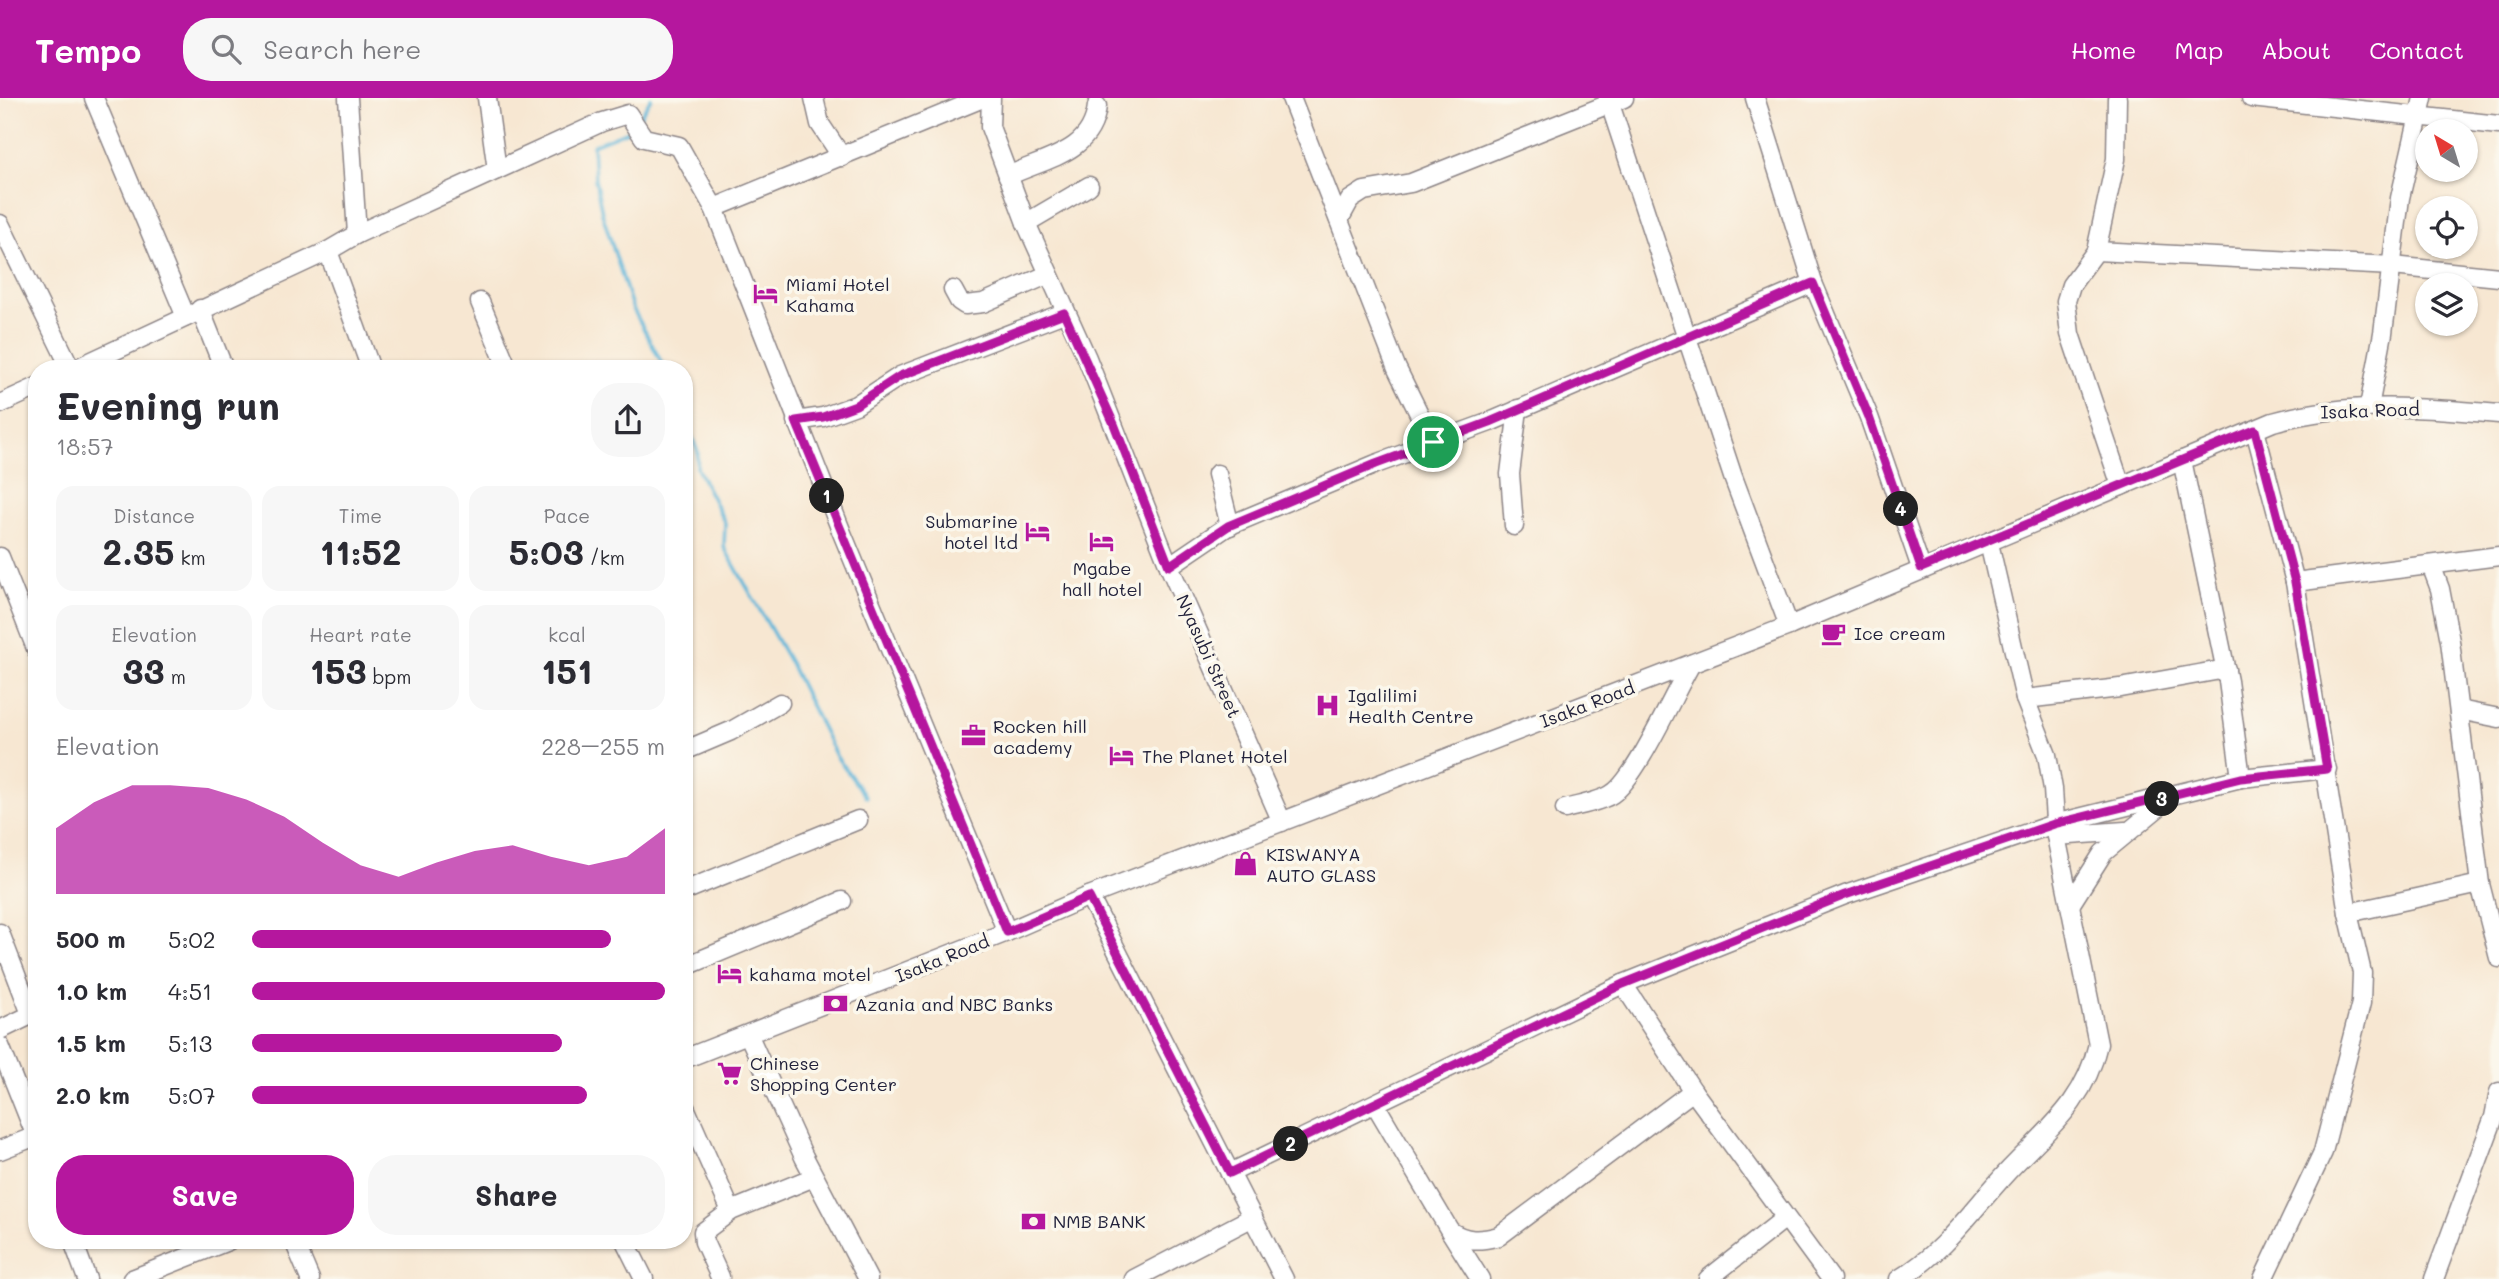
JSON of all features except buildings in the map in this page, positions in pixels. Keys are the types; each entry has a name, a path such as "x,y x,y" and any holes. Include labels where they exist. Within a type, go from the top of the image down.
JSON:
{"street":[{"path":"94,98 193,313 219,360"},
{"path":"348,98 357,234"},
{"path":"486,98 497,170"},
{"path":"814,98 820,124 842,157"},
{"path":"714,208 983,98"},
{"name":"Nyasubi Street","path":"991,98 990,127 1026,223 1105,402 1169,566 1282,822"},
{"path":"1291,98 1397,369 1433,442"},
{"path":"1755,98 1813,283 1869,417 1921,568"},
{"path":"2118,98 2116,159 2096,251 2071,285 2066,301 2070,334 2121,486"},
{"path":"2251,98 2293,100 2499,125"},
{"path":"2369,407 2393,266 2400,198 2423,98"},
{"path":"1339,220 1350,200 1364,191 1411,183 1614,100 1686,337 1733,477 1789,625"},
{"path":"92,360 328,251 357,234 602,122 627,106 644,138 679,146 714,208 796,421 1007,932"},
{"path":"1008,176 1059,155 1088,137 1093,129 1097,106"},
{"path":"1026,223 1090,186"},
{"path":"0,224 68,360"},
{"path":"328,251 368,360"},
{"path":"2096,251 2393,266 2499,277"},
{"path":"953,289 959,301 973,305 1048,275"},
{"path":"1169,566 1204,540 1230,526 1518,409 1813,283"},
{"path":"480,302 504,360"},
{"path":"796,421 823,417 856,405 900,376 1064,313"},
{"path":"0,404 28,391"},
{"name":"Isaka Road","path":"693,1056 749,1036 1089,897 1789,625 2255,430 2323,410 2369,407 2499,414"},
{"path":"1514,526 1510,474 1518,409"},
{"path":"2255,430 2295,582 2348,912 2362,973 2361,1003 2323,1152 2263,1279"},
{"path":"2182,460 2226,669 2241,778"},
{"path":"1217,474 1230,526"},
{"path":"1899,1279 1949,1240 2010,1169 2063,1118 2090,1069 2098,1044 2055,830 2053,789 2047,755 2025,699 1989,543"},
{"path":"2295,582 2499,556"},
{"path":"0,557 7,595 28,634"},
{"path":"2431,565 2440,589 2459,710 2480,884 2499,958"},
{"path":"1565,809 1611,795 1622,785 1691,664"},
{"path":"2025,699 2120,688 2226,669"},
{"path":"693,747 752,720 780,703"},
{"path":"2459,710 2499,718"},
{"path":"1230,1173 1623,984 1845,895 2055,830 2241,778 2327,769"},
{"path":"2070,905 2092,867 2128,830 2172,797"},
{"path":"693,887 858,820"},
{"path":"2055,830 2128,830"},
{"path":"2348,912 2480,884"},
{"path":"1089,897 1284,1279"},
{"path":"693,963 842,901"},
{"path":"0,933 28,999"},
{"path":"1623,984 1693,1091 1784,1219 1831,1279"},
{"path":"0,1030 28,1016"},
{"path":"749,1036 814,1177 868,1279"},
{"path":"0,1046 28,1118"},
{"path":"1450,1231 1471,1240 1499,1237 1693,1091"},
{"path":"2434,1279 2496,1119 2499,1092"},
{"path":"1375,1104 1480,1279"},
{"path":"693,1125 731,1211"},
{"path":"0,1150 28,1141"},
{"path":"720,1277 704,1242 703,1233 731,1211 814,1177"},
{"path":"1134,1279 1253,1217"},
{"path":"1708,1279 1784,1219"},
{"path":"77,1249 87,1279"},
{"path":"132,1279 208,1249"},
{"path":"297,1249 310,1279"},
{"path":"629,1249 644,1279"}],"waterway":[{"path":"639,118 651,98"},
{"path":"630,130 593,145 595,179 602,213 632,307 660,360"},
{"path":"693,440 698,452 697,468 725,523 724,547 790,663 836,756 866,797"}],"place":[{"name":"Miami Hotel Kahama","path":"766,294"},
{"name":"Submarine hotel ltd","path":"1038,531"},
{"name":"Mgabe hall hotel","path":"1102,541"},
{"name":"Ice cream","path":"1834,633"},
{"name":"Igalilimi Health Centre","path":"1328,705"},
{"name":"Rocken hill academy","path":"973,736"},
{"name":"The Planet Hotel","path":"1122,756"},
{"name":"KISWANYA AUTO GLASS","path":"1246,864"},
{"name":"kahama motel","path":"729,974"},
{"name":"Azania and NBC Banks","path":"835,1004"},
{"name":"Chinese Shopping Center","path":"730,1073"},
{"name":"NMB BANK","path":"1033,1221"}],"route":[{"path":"1813,283 1869,417 1921,568 1989,543 2255,430 2295,582 2327,769 2241,778 2054,824 1845,895 1623,984 1230,1173 1089,897 1007,932 796,421 823,417 856,405 900,376 1064,313 1087,358 1169,566 1228,526 1433,442 1490,422 1813,283"}]}
